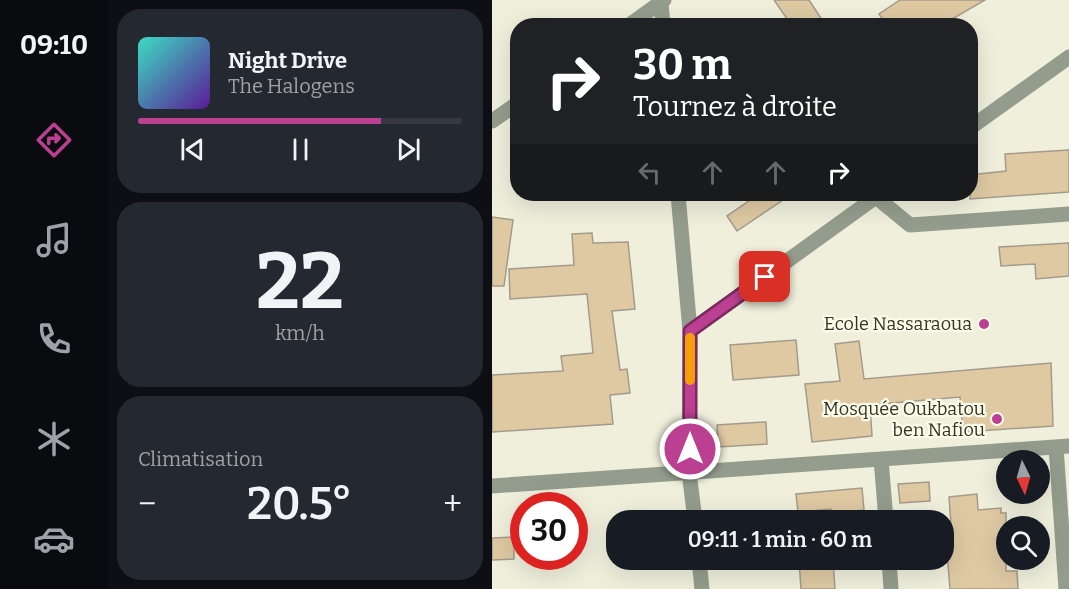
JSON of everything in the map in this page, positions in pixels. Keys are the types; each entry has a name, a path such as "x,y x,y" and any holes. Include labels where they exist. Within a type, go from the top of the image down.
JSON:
{"street":[{"path":"639,18 662,1"},
{"path":"662,1 663,18"},
{"path":"978,122 1069,57"},
{"path":"492,121 510,109"},
{"path":"679,201 690,331 690,472 694,510"},
{"path":"690,331 870,201"},
{"path":"884,201 910,225 1069,214"},
{"path":"492,486 1062,446 1065,589"},
{"path":"881,459 885,510"},
{"path":"700,570 702,589"},
{"path":"890,570 891,589"}],"building":[{"path":"774,0 809,0 821,18 786,18"},
{"path":"900,0 985,0 954,18 882,18 879,14"},
{"path":"1069,150 1069,192 978,198 978,174 1006,171 1005,154"},
{"path":"749,201 782,201 737,231 727,216"},
{"path":"492,217 513,220 504,286 492,286"},
{"path":"592,233 593,243 628,242 635,309 612,311 620,370 627,369 630,393 610,395 613,424 492,432 492,375 563,371 561,356 593,353 587,294 510,299 509,269 574,265 572,234"},
{"path":"1069,243 1069,276 1036,279 1035,264 1001,266 999,247"},
{"path":"796,340 799,375 733,380 730,345"},
{"path":"859,341 864,379 1051,363 1053,426 963,432 960,397 870,405 872,436 812,442 805,384 840,381 835,344"},
{"path":"766,422 767,444 718,447 717,425"},
{"path":"929,482 930,501 900,503 898,484"},
{"path":"862,488 864,510 798,510 796,494"},
{"path":"977,494 978,510 1001,508 1001,513 1006,513 1006,516 996,516 996,570 1017,571 1018,589 950,589 948,570 954,570 954,510 950,510 949,497"},
{"path":"510,537 510,559 492,560 492,538"},
{"path":"800,570 834,570 835,589 801,589"}],"slow traffic":[{"path":"690,338 690,380"}],"place":[{"name":"Ecole Nassaraoua","path":"984,324"},
{"name":"Mosquée Oukbatou ben Nafiou","path":"997,419"}],"route":[{"path":"690,449 690,331 765,277"}]}
